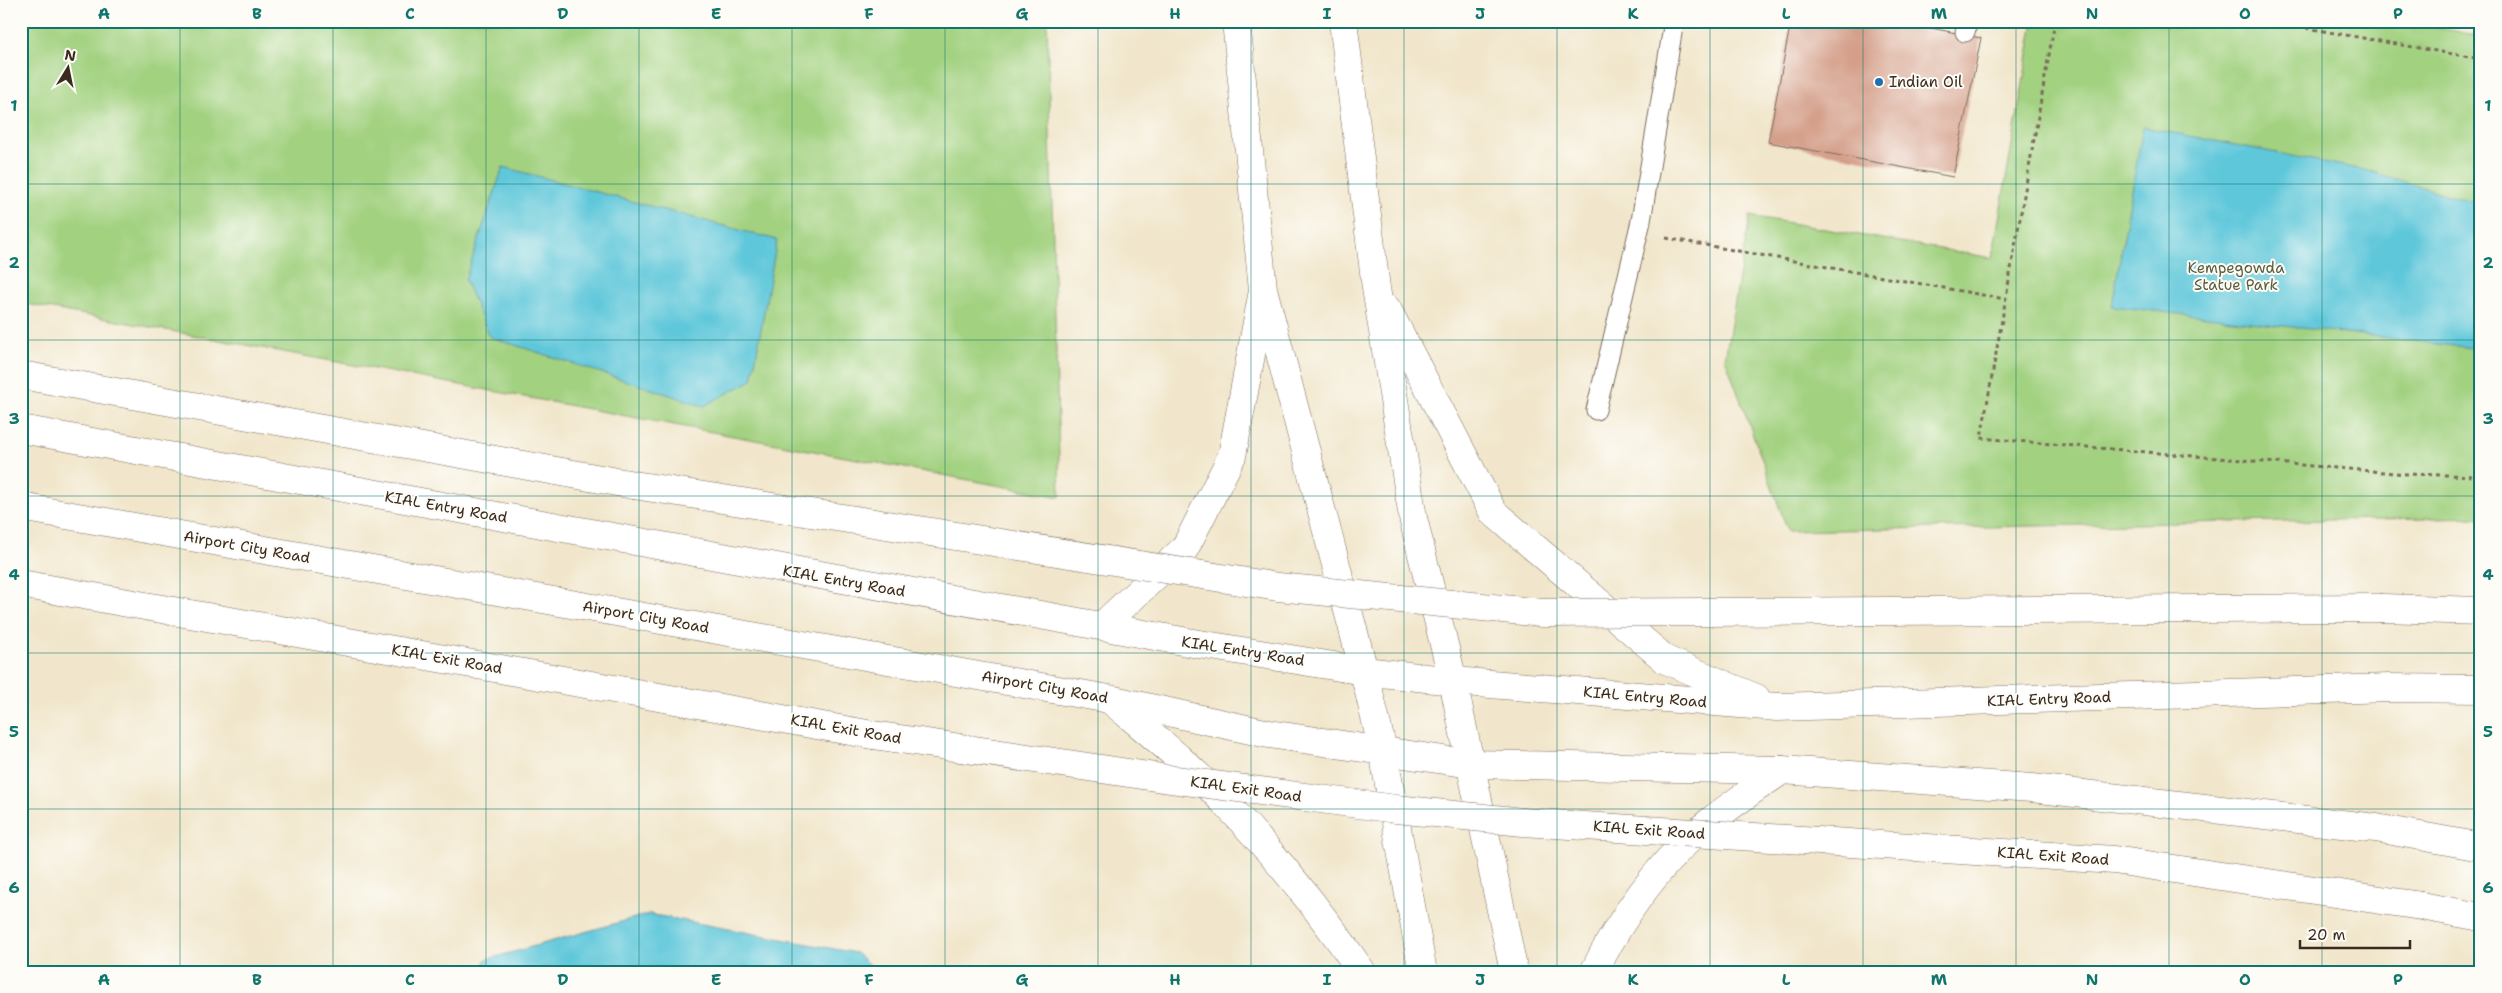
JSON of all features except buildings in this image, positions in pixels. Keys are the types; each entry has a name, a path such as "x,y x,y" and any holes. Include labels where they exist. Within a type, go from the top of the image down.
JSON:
{"main road":[{"path":"1236,21 1263,289 1364,671 1383,751 1423,972"},
{"path":"1343,21 1376,288 1413,518 1453,681 1514,972"},
{"path":"1376,288 1493,512 1666,660 1777,707"},
{"path":"1104,625 1185,548 1232,456 1263,289"},
{"path":"21,375 634,484 1278,587 1543,613 2382,608 2481,611"},
{"name":"KIAL Entry Road","path":"21,429 928,596 1104,625 1193,643 1364,671 1453,681 1777,707 2380,688 2481,689"},
{"name":"Airport City Road","path":"21,507 1109,699 1269,734 1383,751"},
{"name":"KIAL Exit Road","path":"21,584 873,735 1162,778 1396,809 1523,822 2114,860 2421,906 2481,917"},
{"path":"1109,699 1169,749 1225,802 1306,894 1362,972"},
{"path":"1383,751 1471,764 1782,770 2052,791 2376,828 2481,846"},
{"path":"1594,972 1604,952 1637,901 1666,862 1703,829 1782,770"}],"lane":[{"path":"1596,410 1638,233 1674,21"}],"path":[{"path":"2055,21 1981,438 2407,474 2481,476"},
{"path":"2267,21 2481,60"},
{"path":"1638,233 2005,299"}],"green space":[{"path":"21,21 1047,21 1060,497 21,303"},
{"name":"Kempegowda Statue Park","path":"2034,21 2403,21 2481,36 2481,517 1788,531 1725,358 1750,216 1992,258"}],"water":[{"path":"2143,127 2369,171 2481,205 2481,349 2112,306"},
{"path":"503,167 777,240 752,380 704,406 490,337 465,280"},
{"path":"649,914 856,953 877,972 482,972 485,960"}],"place":[{"name":"Indian Oil","path":"1879,82"}]}
